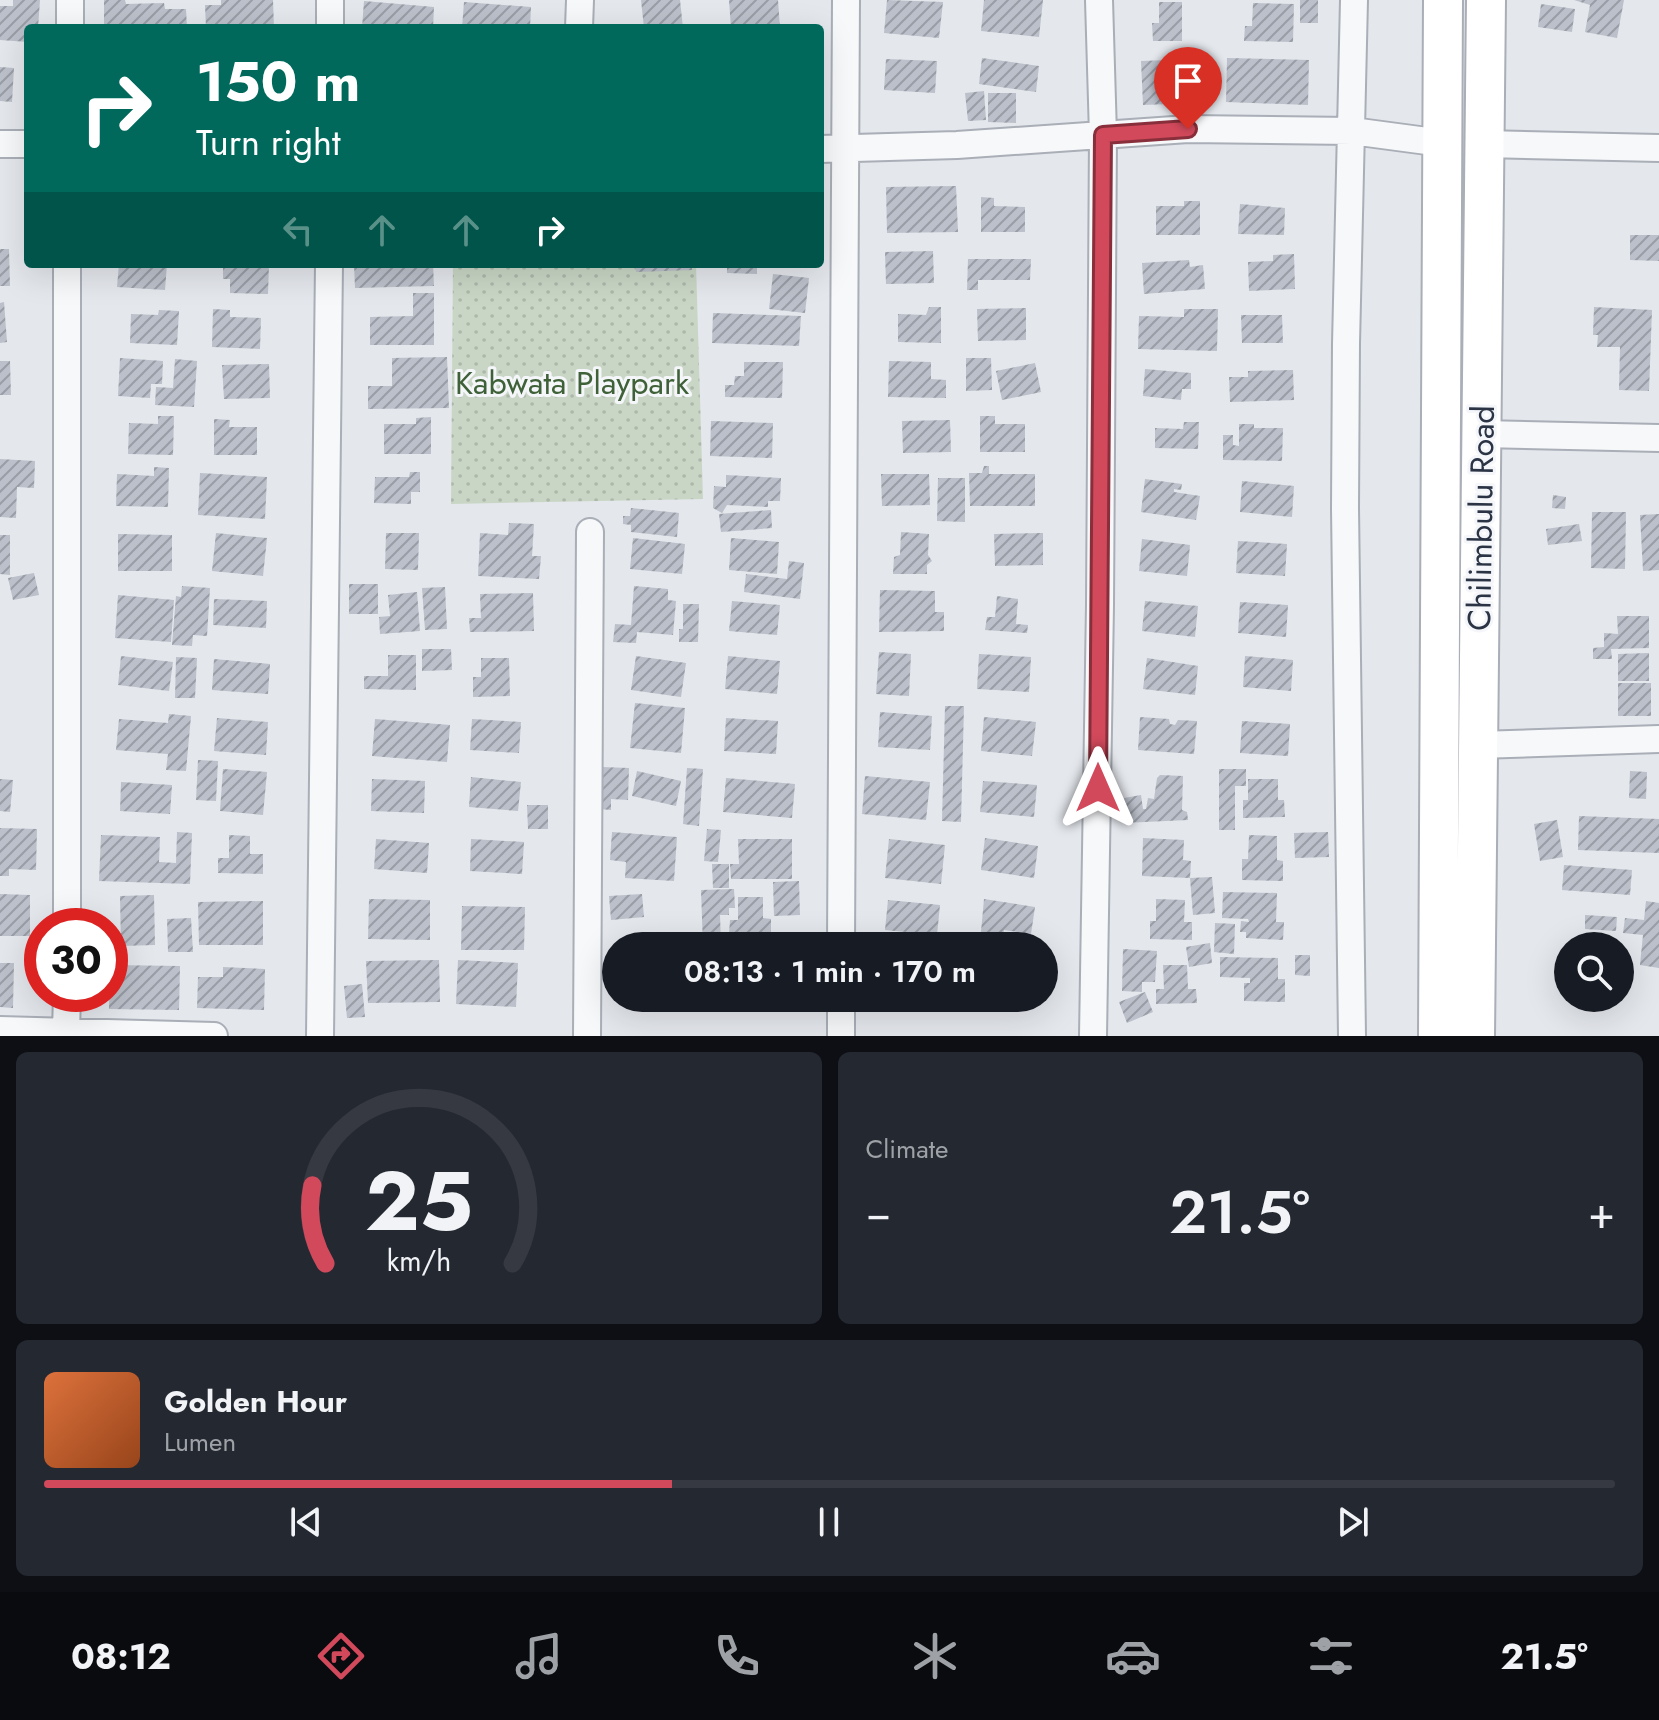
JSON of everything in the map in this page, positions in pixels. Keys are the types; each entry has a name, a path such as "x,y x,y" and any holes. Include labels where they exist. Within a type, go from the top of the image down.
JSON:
{"main road":[{"name":"Chilimbulu Road","path":"1438,1036 1443,0"},
{"name":"Chilimbulu Road","path":"1475,1036 1486,0"}],"street":[{"path":"70,0 70,24"},
{"path":"330,0 330,24"},
{"path":"579,24 580,0"},
{"path":"841,932 833,148 846,0"},
{"path":"1093,1036 1103,135 1099,0"},
{"path":"1352,1036 1345,508 1354,0"},
{"path":"833,148 957,145 1188,129 1352,131 1442,143"},
{"path":"0,144 24,144"},
{"path":"1484,144 1659,147"},
{"path":"67,268 67,908"},
{"path":"320,1036 329,268"},
{"path":"1482,434 1659,438"},
{"path":"587,1036 590,532"},
{"path":"1478,745 1659,739"},
{"path":"66,1032 67,1012"},
{"path":"841,1012 841,1036"},
{"path":"0,1030 214,1036"}],"green space":[{"name":"Kabwata Playpark","path":"453,268 696,268 703,499 451,504"}],"building":[{"path":"13,0 40,0 38,24 24,24 24,42 0,40 0,6 13,6"},
{"path":"104,0 125,0 126,4 164,3 165,9 186,9 187,24 104,24"},
{"path":"221,0 273,0 274,24 206,24 205,5 221,5"},
{"path":"641,0 680,0 683,24 644,24"},
{"path":"729,0 778,0 780,24 731,24"},
{"path":"887,0 943,2 939,38 884,33"},
{"path":"984,0 1043,0 1039,37 981,31"},
{"path":"1300,0 1318,0 1318,23 1300,23"},
{"path":"1574,0 1624,0 1617,38 1585,32 1590,5"},
{"path":"364,1 434,7 433,24 362,24"},
{"path":"464,2 531,7 530,24 462,24"},
{"path":"1159,2 1182,2 1182,41 1153,41 1152,23 1159,23"},
{"path":"1253,3 1294,4 1293,42 1244,41 1245,26 1252,26"},
{"path":"1541,4 1575,9 1572,32 1538,27"},
{"path":"982,58 1039,66 1036,92 979,84"},
{"path":"1227,58 1309,60 1308,105 1226,102"},
{"path":"886,59 937,61 935,93 884,90"},
{"path":"1194,59 1196,103 1143,105 1141,61"},
{"path":"0,67 14,68 12,102 0,101"},
{"path":"984,91 986,120 968,121 965,93"},
{"path":"988,93 1016,93 1016,123 988,122"},
{"path":"956,186 958,232 887,233 886,187"},
{"path":"981,197 994,198 994,206 1025,207 1025,232 981,232"},
{"path":"1184,201 1200,201 1200,235 1156,235 1156,206 1184,206"},
{"path":"1240,204 1285,208 1284,235 1238,234"},
{"path":"1630,235 1659,235 1659,261 1630,260"},
{"path":"0,249 9,249 10,286 0,286"},
{"path":"933,251 934,283 886,284 885,252"},
{"path":"1294,254 1295,289 1249,291 1248,262 1273,261 1273,255"},
{"path":"968,259 1031,259 1030,280 978,280 978,290 967,290"},
{"path":"1189,260 1190,267 1203,265 1205,289 1144,294 1142,263"},
{"path":"119,268 167,268 165,290 117,287"},
{"path":"223,268 269,268 268,294 230,293 230,279 223,279"},
{"path":"354,268 433,268 434,286 355,288"},
{"path":"636,268 692,268 692,270 636,272"},
{"path":"727,268 757,268 757,274 727,273"},
{"path":"773,274 809,278 805,313 769,309"},
{"path":"413,293 434,293 434,345 370,345 370,317 413,316"},
{"path":"4,302 7,342 0,343 0,303"},
{"path":"929,307 941,307 941,343 898,342 898,314 926,315"},
{"path":"1594,307 1652,310 1649,391 1619,390 1620,347 1597,347 1598,335 1593,335"},
{"path":"1026,308 1026,340 978,341 977,309"},
{"path":"213,309 230,310 230,317 261,318 260,349 212,347"},
{"path":"1184,309 1218,309 1217,351 1138,349 1139,316 1184,317"},
{"path":"159,310 179,311 177,345 130,343 131,314 158,315"},
{"path":"713,313 801,316 799,346 712,343"},
{"path":"1241,315 1282,315 1283,343 1242,343"},
{"path":"447,357 449,408 368,409 368,386 392,386 392,358"},
{"path":"120,358 163,361 162,384 151,384 150,398 118,396"},
{"path":"966,358 991,358 992,390 966,391"},
{"path":"175,359 197,361 194,407 155,405 156,387 173,388"},
{"path":"0,361 10,361 11,395 0,395"},
{"path":"889,361 931,362 931,379 946,380 946,398 888,397"},
{"path":"744,362 783,362 782,398 725,397 725,385 734,385 735,376 744,376"},
{"path":"1035,363 1041,392 1002,400 996,371"},
{"path":"269,364 270,398 224,399 222,365"},
{"path":"1145,369 1191,373 1191,389 1182,389 1181,400 1143,396"},
{"path":"1293,370 1294,400 1230,402 1229,377 1248,377 1248,371"},
{"path":"158,416 174,416 173,455 128,454 129,423 158,424"},
{"path":"980,416 995,416 995,424 1025,424 1025,452 980,452"},
{"path":"431,417 431,454 384,454 384,424 416,424 416,418"},
{"path":"214,419 230,420 229,427 257,427 257,455 214,455"},
{"path":"950,420 951,452 903,453 902,421"},
{"path":"711,421 773,423 772,458 710,456"},
{"path":"1184,422 1199,422 1198,449 1155,448 1155,428 1183,429"},
{"path":"1239,424 1254,424 1254,428 1283,428 1282,461 1223,460 1223,435 1233,435 1233,445 1239,446"},
{"path":"0,459 35,461 34,488 17,487 16,518 0,517"},
{"path":"984,466 989,466 989,474 1035,474 1035,506 970,506 969,473 982,473"},
{"path":"154,467 169,468 168,507 116,506 117,474 154,476"},
{"path":"410,472 420,472 420,492 411,492 411,504 374,503 375,477 409,477"},
{"path":"200,473 267,477 265,519 198,515"},
{"path":"881,474 929,474 930,505 882,506"},
{"path":"726,475 781,478 780,501 768,501 768,507 727,505 722,513 713,508 714,486 726,487"},
{"path":"938,478 965,478 965,522 937,521"},
{"path":"1145,479 1182,484 1181,490 1174,489 1174,492 1200,496 1196,520 1141,512"},
{"path":"1242,481 1294,486 1292,517 1240,512"},
{"path":"1553,495 1566,497 1565,509 1552,508"},
{"path":"631,508 679,513 677,537 631,532 631,525 623,524 623,516 630,516"},
{"path":"771,510 772,528 721,532 719,514"},
{"path":"1592,512 1626,512 1625,569 1591,568"},
{"path":"1659,514 1659,570 1643,571 1640,515"},
{"path":"509,523 534,524 532,556 541,556 539,579 478,576 480,533 508,535"},
{"path":"1579,524 1582,541 1548,545 1546,529"},
{"path":"901,532 929,534 928,555 932,561 927,565 927,574 893,574 894,557 900,555"},
{"path":"216,533 267,538 263,576 212,571"},
{"path":"386,533 419,533 418,570 385,569"},
{"path":"1043,533 1043,565 995,566 994,534"},
{"path":"118,534 172,535 172,571 118,571"},
{"path":"0,535 10,535 10,575 0,574"},
{"path":"633,538 685,544 682,574 630,569"},
{"path":"731,538 779,542 777,574 729,570"},
{"path":"1142,539 1190,545 1187,576 1139,571"},
{"path":"1238,541 1287,544 1285,576 1236,573"},
{"path":"789,561 804,563 800,599 744,592 746,574 787,579"},
{"path":"34,573 39,595 13,600 8,578"},
{"path":"349,584 378,584 378,614 349,614"},
{"path":"182,586 210,588 207,636 193,635 192,646 172,645 176,596 181,597"},
{"path":"634,586 668,589 668,600 676,601 673,635 637,632 636,643 613,642 615,624 631,625"},
{"path":"445,587 447,629 425,630 422,588"},
{"path":"880,590 935,591 935,612 944,612 944,631 879,632"},
{"path":"417,592 420,631 380,634 379,617 390,616 388,595"},
{"path":"533,593 534,631 470,632 469,618 481,618 480,594"},
{"path":"118,595 174,600 171,642 115,638"},
{"path":"997,596 1018,599 1016,624 1028,625 1027,633 985,630 987,617 995,617"},
{"path":"214,599 267,601 266,628 213,625"},
{"path":"732,601 780,605 777,635 729,631"},
{"path":"1145,601 1198,606 1195,637 1142,631"},
{"path":"1240,602 1288,605 1286,637 1238,633"},
{"path":"683,604 699,604 698,642 679,642 679,629 683,629"},
{"path":"1617,616 1649,616 1649,648 1611,649 1612,659 1593,659 1593,648 1604,647 1604,633 1618,634"},
{"path":"422,649 451,649 452,670 422,671"},
{"path":"879,652 911,654 909,696 876,694"},
{"path":"1649,653 1649,681 1618,681 1618,654"},
{"path":"979,654 1031,657 1029,692 977,689"},
{"path":"388,655 416,655 416,690 364,689 364,676 388,676"},
{"path":"121,656 173,662 169,691 118,685"},
{"path":"636,656 686,663 681,697 631,690"},
{"path":"728,656 780,661 777,694 725,689"},
{"path":"1245,656 1293,660 1291,691 1243,687"},
{"path":"176,657 197,658 195,698 175,698"},
{"path":"481,658 509,658 510,696 473,697 473,677 481,677"},
{"path":"1147,658 1198,666 1195,695 1143,689"},
{"path":"214,659 270,664 268,694 212,690"},
{"path":"1618,683 1651,683 1651,716 1618,716"},
{"path":"635,703 685,708 681,753 630,748"},
{"path":"945,706 964,706 961,822 942,821"},
{"path":"880,712 932,716 930,750 878,747"},
{"path":"169,714 191,716 186,771 166,770 168,754 116,750 119,719 168,723"},
{"path":"984,717 1036,722 1032,756 981,751"},
{"path":"1140,717 1169,719 1170,724 1175,725 1178,720 1197,721 1194,754 1138,750"},
{"path":"217,718 268,722 266,755 214,751"},
{"path":"726,718 778,721 776,754 724,751"},
{"path":"375,719 450,725 447,762 372,756"},
{"path":"472,719 521,722 519,753 470,750"},
{"path":"1242,721 1290,724 1288,756 1240,753"},
{"path":"198,760 218,761 216,801 196,800"},
{"path":"602,767 629,768 628,800 611,799 611,810 600,809"},
{"path":"687,768 703,769 699,826 683,824"},
{"path":"223,769 267,772 263,815 220,811"},
{"path":"1219,769 1246,769 1246,786 1235,786 1235,830 1219,830"},
{"path":"637,771 681,781 676,806 632,796"},
{"path":"1630,771 1647,772 1646,799 1629,798"},
{"path":"1160,775 1183,776 1182,810 1187,812 1188,820 1123,823 1124,798 1141,795 1143,809 1146,809 1148,798 1154,799"},
{"path":"865,776 930,782 926,820 862,814"},
{"path":"471,777 521,782 518,811 469,807"},
{"path":"726,778 795,784 792,818 723,812"},
{"path":"0,779 13,780 10,812 0,811"},
{"path":"372,779 425,781 424,813 371,811"},
{"path":"1248,779 1278,779 1278,800 1284,800 1285,817 1243,818 1243,800 1248,800"},
{"path":"983,781 1037,785 1034,817 980,812"},
{"path":"121,782 172,785 170,814 120,811"},
{"path":"527,805 548,805 548,829 528,829"},
{"path":"1579,816 1659,819 1659,853 1578,850"},
{"path":"1557,820 1563,857 1540,861 1534,824"},
{"path":"0,828 37,829 36,870 9,869 9,876 0,876"},
{"path":"707,829 721,830 718,862 704,861"},
{"path":"177,832 192,833 190,884 99,881 101,835 160,837 159,862 176,863"},
{"path":"612,832 677,837 674,881 625,878 626,862 610,860"},
{"path":"1328,832 1329,857 1295,858 1294,833"},
{"path":"229,835 250,836 250,854 263,854 263,874 218,873 218,858 229,858"},
{"path":"1249,835 1277,836 1277,860 1283,861 1283,881 1242,880 1242,859 1248,859"},
{"path":"985,838 1038,846 1034,878 981,870"},
{"path":"1143,838 1184,840 1183,860 1191,861 1190,878 1142,876"},
{"path":"376,839 429,843 427,873 374,869"},
{"path":"471,839 524,842 522,874 470,871"},
{"path":"738,839 792,839 792,879 731,879 730,864 739,864"},
{"path":"889,839 945,845 941,884 885,878"},
{"path":"712,864 729,864 729,888 713,888"},
{"path":"1564,865 1632,870 1630,895 1562,890"},
{"path":"1212,877 1215,913 1193,915 1190,878"},
{"path":"799,881 800,915 774,916 773,882"},
{"path":"734,889 735,908 729,908 729,915 720,915 721,932 702,932 701,890"},
{"path":"1223,892 1277,893 1276,922 1284,922 1283,940 1246,938 1246,932 1240,932 1241,921 1249,922 1248,919 1222,918"},
{"path":"0,894 30,895 30,908 24,908 24,936 0,936"},
{"path":"642,894 644,917 611,920 609,896"},
{"path":"154,895 155,945 128,946 128,908 120,908 120,896"},
{"path":"738,897 763,897 763,918 771,919 771,932 729,932 730,920 738,920"},
{"path":"369,899 430,900 430,940 368,939"},
{"path":"984,899 1035,907 1031,932 981,932"},
{"path":"1156,899 1185,900 1184,922 1192,922 1192,940 1150,939 1150,921 1156,921"},
{"path":"888,900 940,905 937,932 885,930"},
{"path":"263,901 263,945 199,945 198,902"},
{"path":"1646,901 1659,903 1659,968 1640,965 1643,935 1623,932 1625,918 1644,920"},
{"path":"462,906 525,907 524,950 461,950"},
{"path":"1585,915 1617,917 1616,931 1585,929"},
{"path":"191,918 193,952 168,952 167,919"},
{"path":"1215,923 1235,924 1234,954 1214,952"},
{"path":"1210,943 1212,963 1189,967 1186,947"},
{"path":"1123,949 1157,951 1155,982 1142,982 1142,992 1122,991"},
{"path":"1295,955 1310,955 1310,976 1295,975"},
{"path":"1220,957 1278,958 1278,979 1285,979 1285,1002 1244,1001 1244,983 1250,983 1250,978 1220,977"},
{"path":"439,960 440,1002 368,1003 366,961"},
{"path":"458,960 518,963 516,1007 456,1004"},
{"path":"0,963 14,963 13,1008 0,1007"},
{"path":"128,965 180,966 179,1010 128,1009"},
{"path":"1163,965 1187,965 1188,989 1196,989 1197,1003 1156,1004 1156,989 1164,989"},
{"path":"223,967 265,969 264,1010 197,1008 198,977 223,977"},
{"path":"362,984 365,1017 347,1018 344,986"},
{"path":"1145,992 1153,1012 1127,1023 1119,1002"}],"route":[{"path":"1098,788 1103,135 1188,129"}]}
